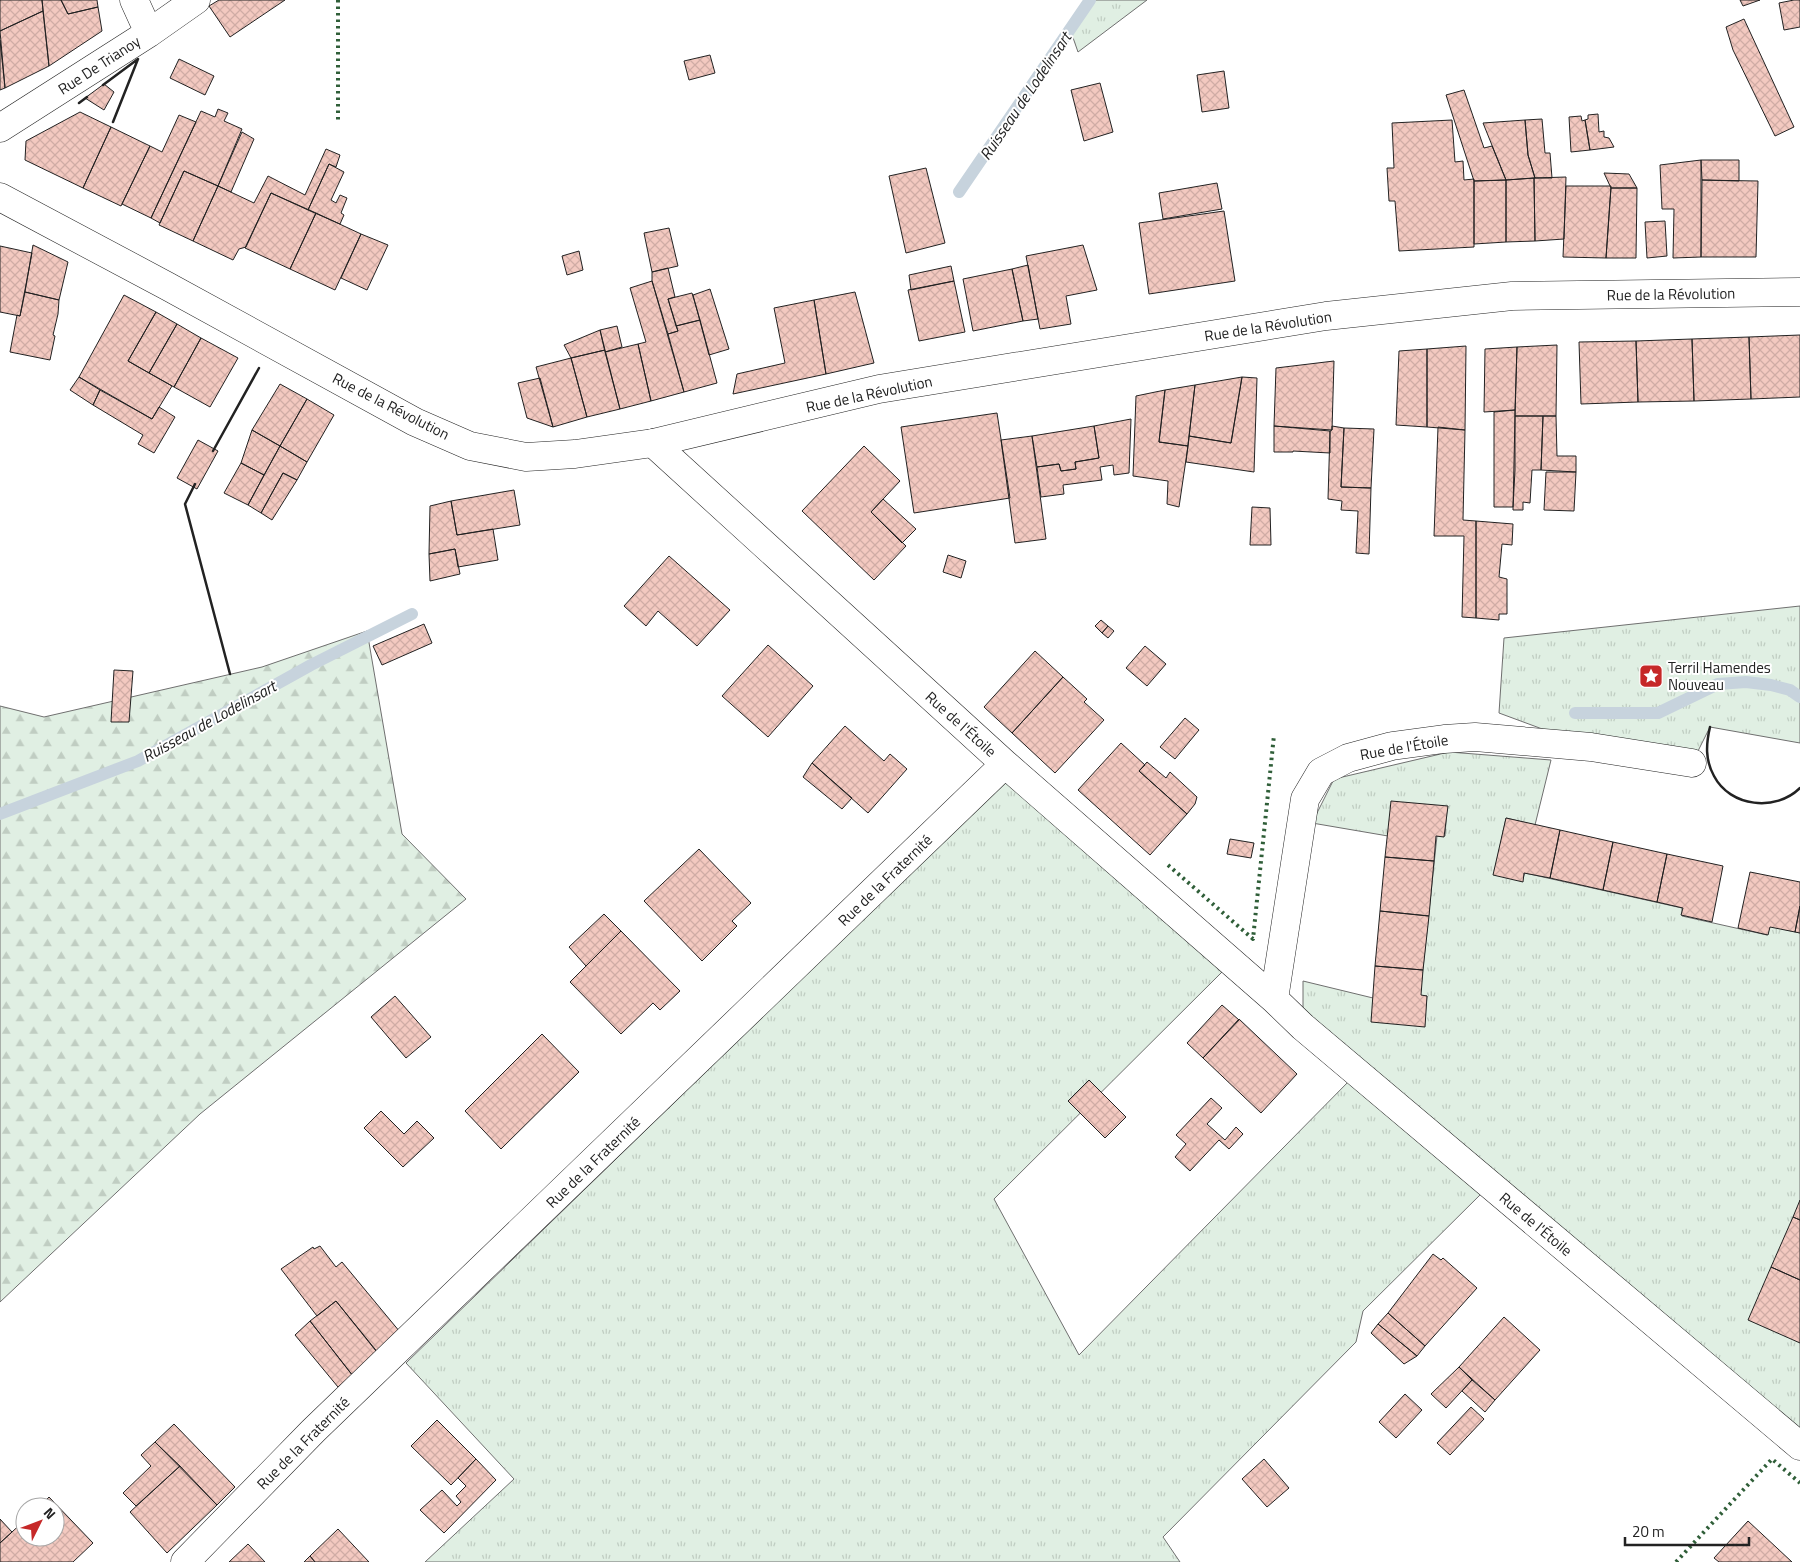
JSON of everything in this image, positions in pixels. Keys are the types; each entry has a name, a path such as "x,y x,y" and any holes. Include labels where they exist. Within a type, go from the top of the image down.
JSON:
{"street":[{"path":"134,0 149,33"},
{"name":"Rue De Trianoy","path":"0,128 149,33 196,0"},
{"name":"Rue de la Révolution","path":"0,197 415,422 470,446 526,457 575,454 653,443 879,389 1326,316 1512,296 1800,292"},
{"name":"Rue de l'Étoile","path":"653,443 1005,764 1324,1045 1800,1446"},
{"name":"Rue de l'Étoile","path":"1274,999 1305,799 1321,772 1348,758 1392,746 1475,737 1591,747 1692,763"},
{"name":"Rue de la Fraternité","path":"185,1562 313,1432 1005,764"}],"green space":[{"path":"1090,0 1147,0 1078,52 1070,29"},
{"name":"Terril Hamendes Nouveau","path":"1800,606 1800,743 1710,727 1692,763 1591,747 1499,713 1504,638"},
{"path":"367,631 402,834 466,899 200,1114 0,1302 0,706 44,717 262,667"},
{"path":"1449,752 1551,760 1535,825 1506,818 1494,874 1522,881 1525,873 1682,908 1682,916 1767,935 1770,926 1800,933 1800,1446 1303,1027 1303,981 1373,998 1424,1026 1427,996 1420,996 1437,836 1445,836 1447,807 1388,836 1312,823 1334,779"},
{"path":"1007,779 1222,972 994,1199 1079,1355 1351,1079 1484,1191 1363,1311 1356,1342 1163,1537 1180,1562 425,1562 514,1479 406,1363"}],"building":[{"path":"0,0 42,0 43,11 0,31"},
{"path":"42,0 61,0 68,14 98,7 102,31 49,66"},
{"path":"61,0 97,0 98,7 68,14"},
{"path":"219,0 285,0 230,37 209,6"},
{"path":"1740,0 1760,0 1743,6"},
{"path":"1800,0 1800,27 1784,30 1779,3"},
{"path":"43,11 49,66 5,88 0,31"},
{"path":"1744,19 1794,127 1775,136 1733,50 1726,27"},
{"path":"0,40 5,88 0,90"},
{"path":"710,55 715,73 689,80 684,61"},
{"path":"179,59 214,76 205,95 170,78"},
{"path":"1224,71 1229,108 1202,112 1197,75"},
{"path":"1100,83 1113,132 1084,141 1071,90"},
{"path":"104,84 114,92 104,110 85,98"},
{"path":"1464,90 1484,148 1492,146 1506,180 1474,181 1446,95"},
{"path":"218,109 228,113 224,121 242,129 218,186 184,171 160,223 151,218 201,111 215,117"},
{"path":"80,112 111,127 83,188 25,160 26,141"},
{"path":"1598,114 1599,132 1604,131 1604,137 1609,138 1614,147 1590,150 1585,120 1588,119 1588,115"},
{"path":"179,115 196,122 151,218 122,204 150,146 162,152"},
{"path":"1581,116 1582,121 1585,120 1590,150 1571,152 1569,117"},
{"path":"1542,119 1545,153 1550,153 1552,178 1535,178 1528,155 1525,120"},
{"path":"1452,120 1455,162 1463,161 1464,180 1474,179 1474,247 1399,251 1395,201 1389,201 1387,168 1394,168 1392,123"},
{"path":"1525,120 1528,155 1535,178 1506,180 1483,123"},
{"path":"111,127 150,146 121,206 83,188"},
{"path":"242,132 254,139 231,192 218,186"},
{"path":"326,149 340,155 336,167 329,164 308,210 271,193 246,247 239,249 233,260 193,241 218,186 254,203 268,176 305,195"},
{"path":"1701,160 1701,257 1673,258 1674,209 1662,209 1660,165"},
{"path":"1701,160 1739,160 1739,181 1702,180"},
{"path":"329,164 344,172 331,200 336,203 340,195 347,198 341,213 344,215 340,224 308,210"},
{"path":"926,168 945,243 906,253 889,176"},
{"path":"184,171 218,186 193,241 159,225"},
{"path":"1604,173 1629,174 1637,188 1611,188"},
{"path":"1566,177 1564,239 1535,241 1534,178"},
{"path":"1534,178 1535,241 1506,242 1506,180"},
{"path":"1506,180 1506,242 1474,244 1474,181"},
{"path":"1702,180 1758,181 1756,257 1701,257"},
{"path":"1217,183 1222,209 1163,219 1159,193"},
{"path":"1566,186 1611,186 1606,258 1563,257"},
{"path":"1611,188 1637,188 1636,258 1606,258"},
{"path":"271,193 316,213 290,269 245,248"},
{"path":"1224,211 1235,281 1149,294 1139,223"},
{"path":"316,213 361,234 335,290 290,269"},
{"path":"1665,221 1667,256 1647,258 1645,222"},
{"path":"669,228 678,266 652,272 644,233"},
{"path":"361,234 388,245 367,290 341,278"},
{"path":"33,245 68,262 59,300 25,292"},
{"path":"1083,245 1097,290 1066,296 1071,324 1040,329 1026,256"},
{"path":"0,246 32,253 20,316 0,312"},
{"path":"579,251 583,270 567,275 562,256"},
{"path":"1028,265 1038,319 1023,321 1012,269"},
{"path":"951,266 954,281 911,290 909,275"},
{"path":"668,268 675,297 668,299 678,331 668,334 652,281 652,272"},
{"path":"1012,269 1023,321 973,331 963,279"},
{"path":"652,281 684,392 651,401 638,344 646,342 630,288"},
{"path":"954,281 965,332 919,341 908,290"},
{"path":"710,289 729,349 709,355 693,295"},
{"path":"25,292 59,300 50,360 10,352 17,315 20,316"},
{"path":"855,292 874,363 826,374 814,300"},
{"path":"692,293 700,320 676,326 668,299"},
{"path":"124,295 156,312 128,361 172,386 152,419 79,377"},
{"path":"814,300 826,374 733,394 737,374 785,363 774,308"},
{"path":"156,312 177,324 149,373 128,361"},
{"path":"700,320 717,383 684,392 668,334 678,331 676,326"},
{"path":"177,324 201,338 174,387 149,373"},
{"path":"617,326 622,347 605,352 600,330"},
{"path":"600,330 605,350 571,358 564,345"},
{"path":"1800,335 1800,397 1751,399 1749,337"},
{"path":"1749,337 1751,399 1694,401 1692,339"},
{"path":"201,338 238,358 210,407 174,387"},
{"path":"1692,339 1694,401 1638,402 1636,341"},
{"path":"1636,341 1638,402 1581,404 1579,342"},
{"path":"638,344 651,401 620,409 605,352"},
{"path":"1557,345 1556,416 1515,416 1517,347"},
{"path":"1466,346 1465,430 1427,427 1427,349"},
{"path":"1517,347 1515,410 1484,412 1485,349"},
{"path":"1427,349 1427,427 1396,425 1399,351"},
{"path":"605,350 620,409 587,417 571,358"},
{"path":"571,358 587,417 553,427 536,367"},
{"path":"1334,361 1332,430 1274,426 1276,368"},
{"path":"79,377 100,390 93,405 70,390"},
{"path":"1242,377 1231,443 1189,436 1195,385"},
{"path":"1242,377 1257,378 1254,472 1186,462 1189,436 1231,443"},
{"path":"540,378 553,427 527,418 518,383"},
{"path":"280,384 307,399 280,446 252,430"},
{"path":"1195,385 1188,446 1159,442 1165,390"},
{"path":"100,390 152,419 159,407 175,417 154,453 138,444 143,435 93,405"},
{"path":"1165,390 1159,442 1188,446 1179,507 1167,504 1168,481 1133,476 1136,396"},
{"path":"307,399 334,415 307,462 280,446"},
{"path":"1515,410 1513,507 1494,507 1494,412"},
{"path":"997,413 1010,498 914,513 901,427"},
{"path":"1515,416 1543,416 1541,470 1532,470 1530,503 1523,502 1523,510 1513,510"},
{"path":"1543,416 1556,416 1557,456 1576,456 1576,472 1541,470"},
{"path":"1131,419 1129,473 1114,475 1113,465 1100,467 1102,480 1063,485 1064,494 1041,497 1037,467 1059,464 1061,471 1076,469 1075,462 1099,458 1094,426"},
{"path":"1094,426 1099,458 1075,462 1076,469 1061,471 1059,464 1037,467 1032,436"},
{"path":"1274,426 1330,431 1330,453 1274,452"},
{"path":"1332,426 1344,428 1341,487 1371,488 1369,554 1356,553 1358,511 1341,510 1342,501 1328,499 1330,431"},
{"path":"1438,427 1465,430 1463,520 1476,521 1476,618 1462,617 1464,536 1434,536"},
{"path":"1344,428 1374,429 1371,488 1341,487"},
{"path":"252,430 280,446 264,475 241,463"},
{"path":"1032,436 1046,539 1015,543 1001,440"},
{"path":"198,440 218,451 197,489 177,478"},
{"path":"280,446 307,462 297,480 283,473 261,513 248,505"},
{"path":"864,446 900,481 871,512 906,546 874,580 802,511"},
{"path":"241,463 264,475 248,505 224,493"},
{"path":"1546,472 1576,472 1574,511 1544,510"},
{"path":"283,473 297,480 272,520 261,513"},
{"path":"514,490 520,525 457,535 451,501"},
{"path":"883,499 916,529 902,543 871,512"},
{"path":"451,501 457,535 493,529 498,560 458,567 455,549 429,554 430,506"},
{"path":"1252,507 1270,508 1271,545 1250,545"},
{"path":"1476,521 1513,524 1512,545 1502,544 1499,577 1507,579 1507,614 1499,614 1499,620 1476,618"},
{"path":"455,549 460,574 430,581 429,554"},
{"path":"948,555 966,561 961,578 943,572"},
{"path":"669,556 730,610 697,646 658,611 646,626 624,606"},
{"path":"1101,620 1108,626 1102,633 1095,626"},
{"path":"424,624 432,643 382,665 373,646"},
{"path":"1108,626 1114,631 1108,638 1102,633"},
{"path":"768,645 813,686 768,737 722,696"},
{"path":"1145,646 1166,664 1147,686 1126,668"},
{"path":"1035,651 1063,677 1012,733 984,707"},
{"path":"114,670 133,671 129,722 111,722"},
{"path":"1063,677 1087,699 1084,702 1104,720 1055,773 1012,733"},
{"path":"1185,718 1199,730 1175,759 1160,747"},
{"path":"845,726 884,761 890,754 907,769 868,813 812,763"},
{"path":"1121,743 1145,765 1139,771 1187,814 1150,855 1078,790"},
{"path":"1147,762 1166,778 1170,772 1197,797 1195,804 1187,814 1139,771"},
{"path":"812,763 852,798 842,809 803,777"},
{"path":"1391,801 1448,806 1444,837 1436,836 1434,861 1385,857"},
{"path":"1506,818 1560,830 1550,878 1524,873 1523,882 1493,875"},
{"path":"1560,830 1613,842 1603,890 1550,878"},
{"path":"1230,839 1254,843 1251,858 1227,854"},
{"path":"1613,842 1667,854 1657,902 1603,890"},
{"path":"699,849 751,903 732,921 737,926 702,961 644,901"},
{"path":"1667,854 1723,866 1712,922 1681,915 1683,908 1657,902"},
{"path":"1385,857 1434,861 1429,916 1380,911"},
{"path":"1750,872 1800,882 1800,906 1795,932 1770,927 1768,935 1738,928"},
{"path":"1800,906 1800,933 1795,932"},
{"path":"1380,911 1429,916 1423,970 1375,966"},
{"path":"604,914 621,931 586,966 569,947"},
{"path":"621,931 680,991 660,1010 653,1003 621,1034 570,982"},
{"path":"1375,966 1423,970 1421,995 1427,996 1425,1027 1371,1022"},
{"path":"395,996 431,1037 406,1058 371,1017"},
{"path":"1222,1005 1239,1020 1203,1058 1187,1043"},
{"path":"1239,1019 1297,1074 1261,1113 1203,1058"},
{"path":"542,1034 579,1072 501,1149 465,1111"},
{"path":"1089,1080 1126,1117 1105,1138 1068,1101"},
{"path":"1211,1098 1222,1108 1207,1124 1225,1140 1236,1127 1243,1134 1229,1149 1219,1140 1190,1171 1175,1157 1186,1144 1176,1135"},
{"path":"381,1111 404,1134 417,1121 434,1138 403,1167 364,1128"},
{"path":"1800,1200 1800,1220 1793,1217"},
{"path":"1793,1217 1800,1220 1800,1280 1771,1267"},
{"path":"320,1246 336,1267 342,1262 400,1332 376,1351 336,1301 317,1316 281,1269 313,1247 314,1249"},
{"path":"1433,1254 1441,1260 1443,1258 1477,1288 1425,1346 1388,1313"},
{"path":"1771,1267 1800,1280 1800,1343 1748,1320"},
{"path":"336,1301 379,1354 353,1376 310,1321"},
{"path":"1388,1313 1425,1346 1417,1356 1378,1324"},
{"path":"1504,1317 1540,1350 1495,1400 1459,1367"},
{"path":"310,1321 353,1376 338,1387 295,1335"},
{"path":"1378,1324 1417,1356 1404,1364 1371,1333"},
{"path":"1459,1367 1472,1380 1446,1408 1431,1394"},
{"path":"1472,1380 1495,1400 1485,1412 1462,1391"},
{"path":"1405,1394 1422,1410 1396,1438 1379,1422"},
{"path":"1471,1407 1484,1419 1450,1455 1437,1443"},
{"path":"437,1420 476,1459 451,1485 411,1446"},
{"path":"174,1424 235,1487 217,1505 155,1442"},
{"path":"155,1442 180,1466 136,1506 123,1493 151,1466 141,1455"},
{"path":"476,1459 496,1480 444,1533 420,1510 442,1490 457,1506 461,1502 456,1496 466,1486 458,1478"},
{"path":"1264,1459 1289,1488 1267,1507 1242,1479"},
{"path":"180,1466 217,1505 167,1553 130,1512"},
{"path":"65,1514 93,1543 73,1562 0,1562 0,1543 15,1529 15,1547 65,1547"},
{"path":"0,1519 12,1532 0,1543"},
{"path":"1748,1521 1792,1562 1719,1562 1714,1558"},
{"path":"338,1529 369,1562 315,1562 310,1556"},
{"path":"248,1544 265,1562 229,1562"},
{"path":"310,1556 315,1562 304,1562"}],"waterway":[{"name":"Ruisseau de Lodelinsart","path":"959,192 1090,0"},
{"name":"Ruisseau de Lodelinsart","path":"0,814 138,761 311,665 412,614"},
{"path":"1575,713 1658,713 1718,684 1746,682 1771,685 1790,690 1800,697"}],"hedge":[{"path":"338,0 338,121"},
{"path":"1168,865 1253,939 1274,735"},
{"path":"1676,1562 1772,1459 1800,1483"}],"wall":[{"path":"103,85 138,59 113,122"},
{"path":"79,103 87,97"},
{"path":"213,451 259,368"},
{"path":"195,484 185,504 230,674"},
{"path":"1710,727 1707,746 1709,764 1721,786 1731,794 1742,800 1766,803 1779,801 1790,796 1800,788"}],"place":[{"name":"Terril Hamendes Nouveau","path":"1651,676"}]}
